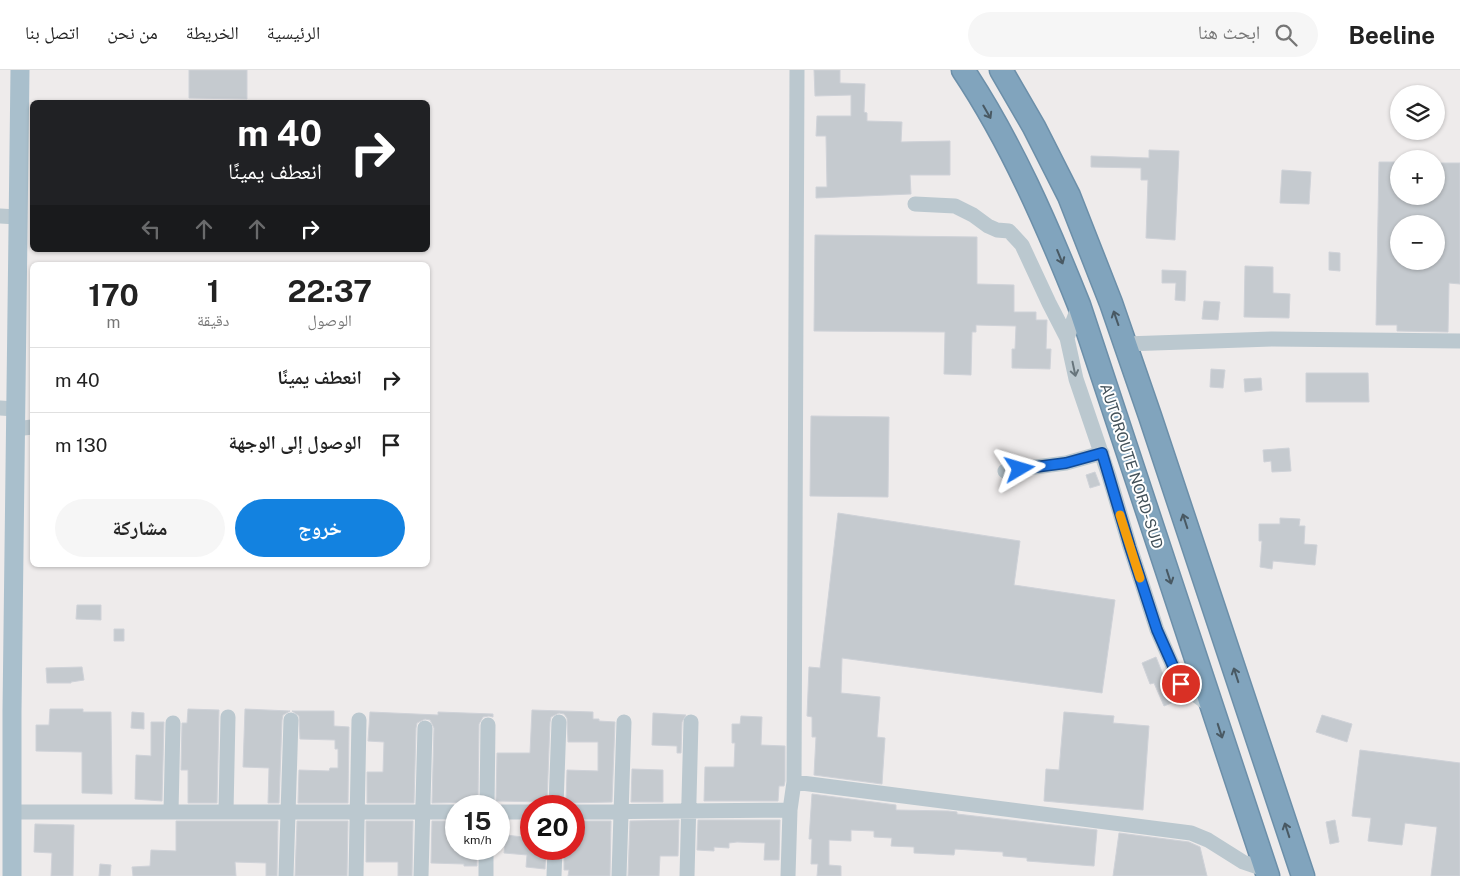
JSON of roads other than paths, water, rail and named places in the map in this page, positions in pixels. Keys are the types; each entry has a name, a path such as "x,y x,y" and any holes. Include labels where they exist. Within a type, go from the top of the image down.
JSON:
{"highway":[{"name":"AUTOROUTE NORD-SUD","path":"963,70 1013,158 1053,241 1079,305 1267,873"},
{"path":"1001,70 1034,127 1069,196 1125,344 1303,876"}],"main road":[{"path":"12,876 12,812 6,711 6,586 24,428 7,409 8,216 20,70"}],"street":[{"path":"788,876 790,810 794,782 797,70"},
{"path":"915,204 955,206 974,214 988,226 997,230 1009,231 1022,245 1048,304 1067,338 1076,379 1102,453 1157,630 1181,684 1213,708"},
{"path":"1067,338 1079,305"},
{"path":"1125,344 1272,339 1460,341"},
{"path":"1005,470 1066,463 1102,453"},
{"path":"226,811 228,717"},
{"path":"286,876 291,720"},
{"path":"356,876 359,720"},
{"path":"556,795 559,722"},
{"path":"618,876 624,722"},
{"path":"687,876 691,722"},
{"path":"170,812 173,723"},
{"path":"487,795 488,725"},
{"path":"421,876 425,728"},
{"path":"794,782 1191,834 1208,840 1243,862 1267,873"},
{"path":"585,812 790,810"},
{"path":"12,812 445,812"},
{"path":"486,860 486,876"},
{"path":"554,876 555,860"}]}
